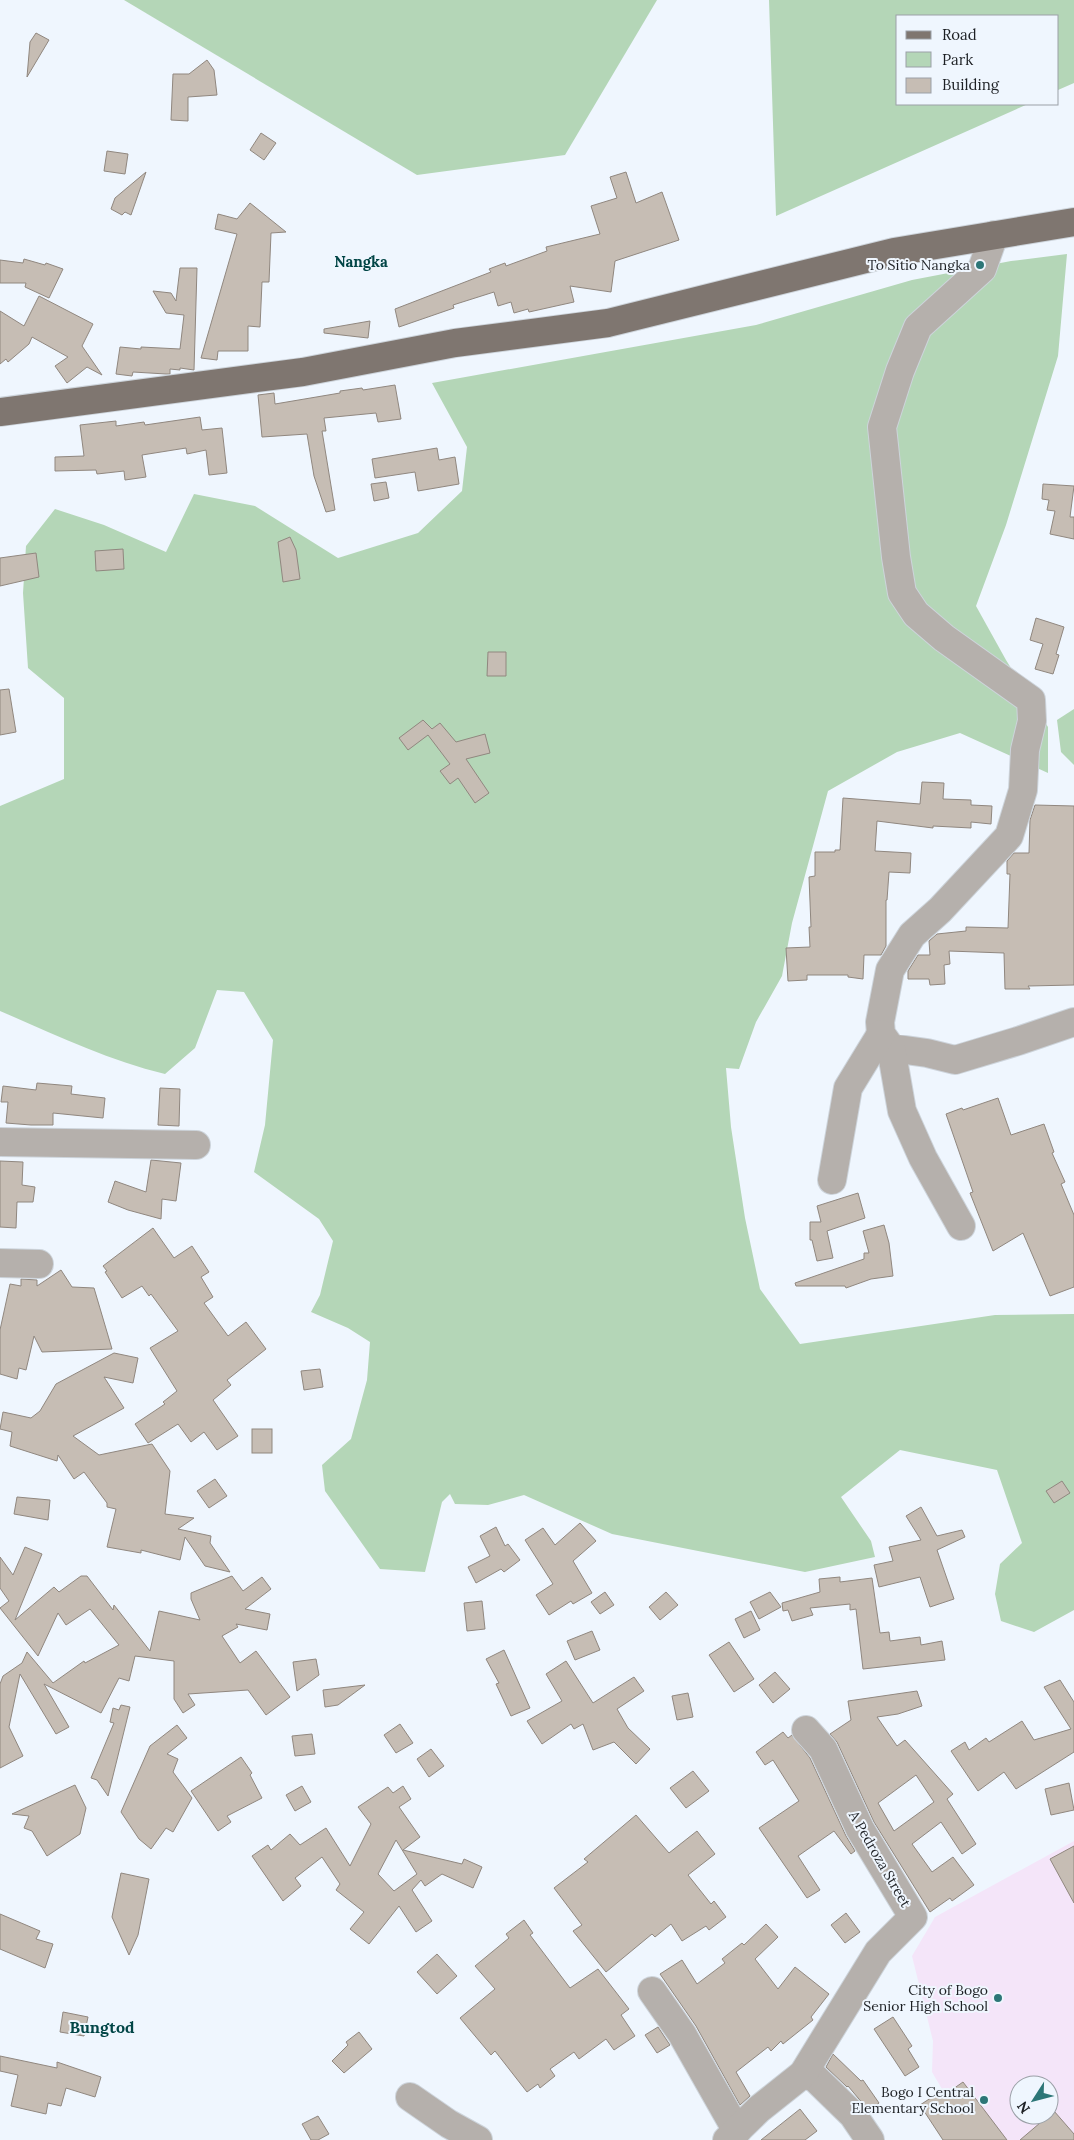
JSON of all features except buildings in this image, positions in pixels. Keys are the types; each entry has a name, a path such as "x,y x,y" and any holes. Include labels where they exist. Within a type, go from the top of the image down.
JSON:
{"main road":[{"path":"0,412 303,372 455,342 608,323 894,252 1074,222"}],"street":[{"path":"961,1226 922,1158 902,1111 880,1022 890,970 912,935 940,910 1009,836 1023,790 1025,750 1032,721 1031,700 944,638 916,614 902,593 896,557 882,427 900,371 918,327 926,333 968,294 984,270 997,235"},
{"path":"886,1041 955,1060 1074,1022"},
{"path":"832,1180 848,1088 886,1041"},
{"path":"0,1142 196,1145"},
{"path":"0,1263 39,1264"},
{"name":"A Pedroza Street","path":"732,2135 759,2109 803,2074 878,1952 913,1917 860,1829 823,1749 806,1730"},
{"path":"652,1992 682,2034 732,2135"},
{"path":"803,2074 815,2078 853,2115 870,2140"},
{"path":"410,2097 448,2124 478,2140"}],"shaded area":[{"name":"City of Bogo Senior High School","path":"1074,1841 1074,2140 972,2140 932,2072 933,2041 912,1956 935,1917"}],"green space":[{"path":"124,0 657,0 565,155 417,175"},
{"path":"769,0 1074,0 1074,83 1059,90 1059,15 896,15 896,105 1026,105 776,216"},
{"path":"1067,254 1058,356 1006,525 976,606 1006,660 1048,727 1048,773 960,733 897,752 828,791 792,923 782,976 756,1022 739,1069 726,1068 731,1127 745,1218 760,1289 800,1344 995,1315 1074,1314 1074,1610 1034,1632 1001,1621 995,1594 1000,1564 1022,1543 997,1470 900,1450 841,1497 871,1541 875,1557 805,1572 612,1534 524,1495 488,1505 455,1504 450,1494 442,1502 425,1572 380,1569 325,1491 322,1465 351,1439 367,1380 370,1342 348,1328 311,1312 320,1295 333,1241 319,1219 254,1172 265,1125 273,1040 244,992 217,990 195,1048 165,1074 102,1054 0,1011 0,806 64,779 64,698 28,668 23,593 26,546 55,509 104,525 166,552 194,494 255,506 338,558 418,533 462,491 467,447 432,383 756,325 912,280 1011,261"},
{"path":"1074,709 1074,765 1061,752 1057,720"}],"place":[{"name":"To Sitio Nangka","path":"980,265"},
{"name":"City of Bogo Senior High School","path":"998,1998"},
{"name":"Bogo I Central Elementary School","path":"984,2100"}],"district":[{"name":"Nangka","path":"361,262"},
{"name":"Bungtod","path":"102,2027"}]}
